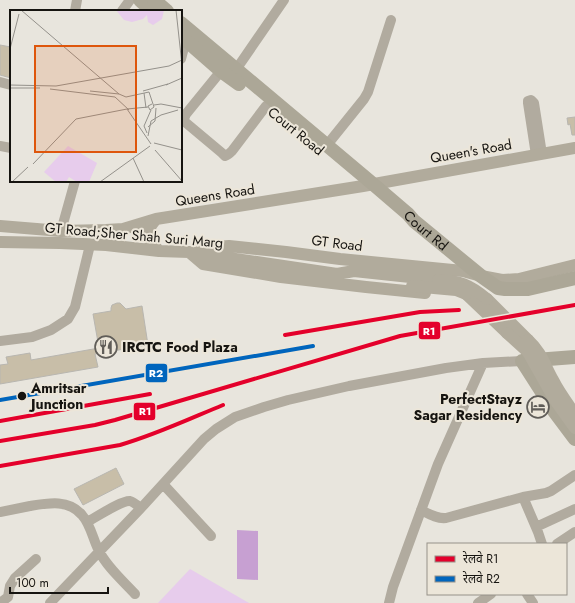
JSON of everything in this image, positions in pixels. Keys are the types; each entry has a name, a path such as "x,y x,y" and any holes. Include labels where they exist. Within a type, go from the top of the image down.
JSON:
{"highway":[{"path":"140,0 151,10"},
{"path":"154,0 166,10"},
{"name":"Court Road","path":"182,24 229,72 266,106 368,185"},
{"name":"Court Road","path":"184,38 327,145 368,185"},
{"name":"Court Rd","path":"368,185 408,214 414,221 481,276 497,287"},
{"path":"497,287 506,289 528,289 575,278"},
{"path":"575,356 522,360 554,410 575,439"}],"main road":[{"name":"Queen's Road","path":"368,185 575,148"},
{"name":"Queens Road","path":"61,231 122,229 156,220 368,185"},
{"path":"156,220 149,228 147,234 150,241 159,251"},
{"name":"GT Road;Sher Shah Suri Marg","path":"0,226 61,231"},
{"path":"106,230 106,245"},
{"name":"GT Road;Sher Shah Suri Marg","path":"0,242 90,244 159,251 189,252 337,274"},
{"name":"GT Road","path":"189,252 229,246 463,271 502,280 519,279 575,265"},
{"path":"189,252 203,264 281,277 366,288 446,295 497,287"},
{"path":"337,274 354,271 454,281 467,284 479,292 540,353 553,380 575,414"},
{"path":"337,274 347,279 456,290 466,294 528,352 555,400 575,428"}],"street":[{"path":"75,10 77,0"},
{"path":"123,10 130,0"},
{"path":"266,106 232,151 225,156 185,122 184,119 186,114 229,72 284,0"},
{"path":"327,145 364,100 368,92 391,20"},
{"path":"182,52 184,38"},
{"path":"0,82 10,85"},
{"path":"0,146 10,148"},
{"path":"61,231 75,182"},
{"path":"0,342 32,337 51,330 68,319 75,306 90,244"},
{"path":"50,603 100,552 204,439 216,429 235,417 288,400 349,386 446,368 522,360"},
{"path":"389,603 393,587 438,464 483,363"},
{"path":"421,510 439,518 446,518 523,497 546,493 574,476"},
{"path":"163,484 211,536"},
{"path":"523,497 542,543"},
{"path":"87,522 128,501 132,501 141,508"},
{"path":"0,512 50,503 64,504 74,507 82,514 87,522 100,552 109,566 135,594"},
{"path":"536,527 575,509"},
{"path":"558,543 575,532"},
{"path":"0,602 8,597 10,586 15,578 36,559"},
{"path":"478,603 490,595"}],"shaded area":[{"path":"237,530 258,531 258,580 237,579"},
{"path":"190,569 249,603 158,603"}],"building":[{"path":"0,45 10,47 10,78 0,75"},
{"path":"575,117 575,135 572,135 567,118"},
{"path":"120,303 126,309 142,306 148,345 95,354 98,367 0,384 0,365 8,364 6,357 30,353 31,360 99,348 93,314 111,311 112,305"},
{"path":"116,468 124,484 83,505 74,489"}],"rail line":[{"name":"R1","path":"0,441 95,425 115,420 400,336 575,305"},
{"name":"R1","path":"285,335 420,312 459,310"},
{"name":"R2","path":"0,400 313,346"},
{"name":"R1","path":"0,421 150,394"},
{"name":"R1","path":"0,466 120,445 159,432 223,405"}],"place":[{"name":"IRCTC Food Plaza","path":"106,347"},
{"name":"Amritsar Junction","path":"22,396"},
{"name":"PerfectStayz Sagar Residency","path":"538,407"}]}
